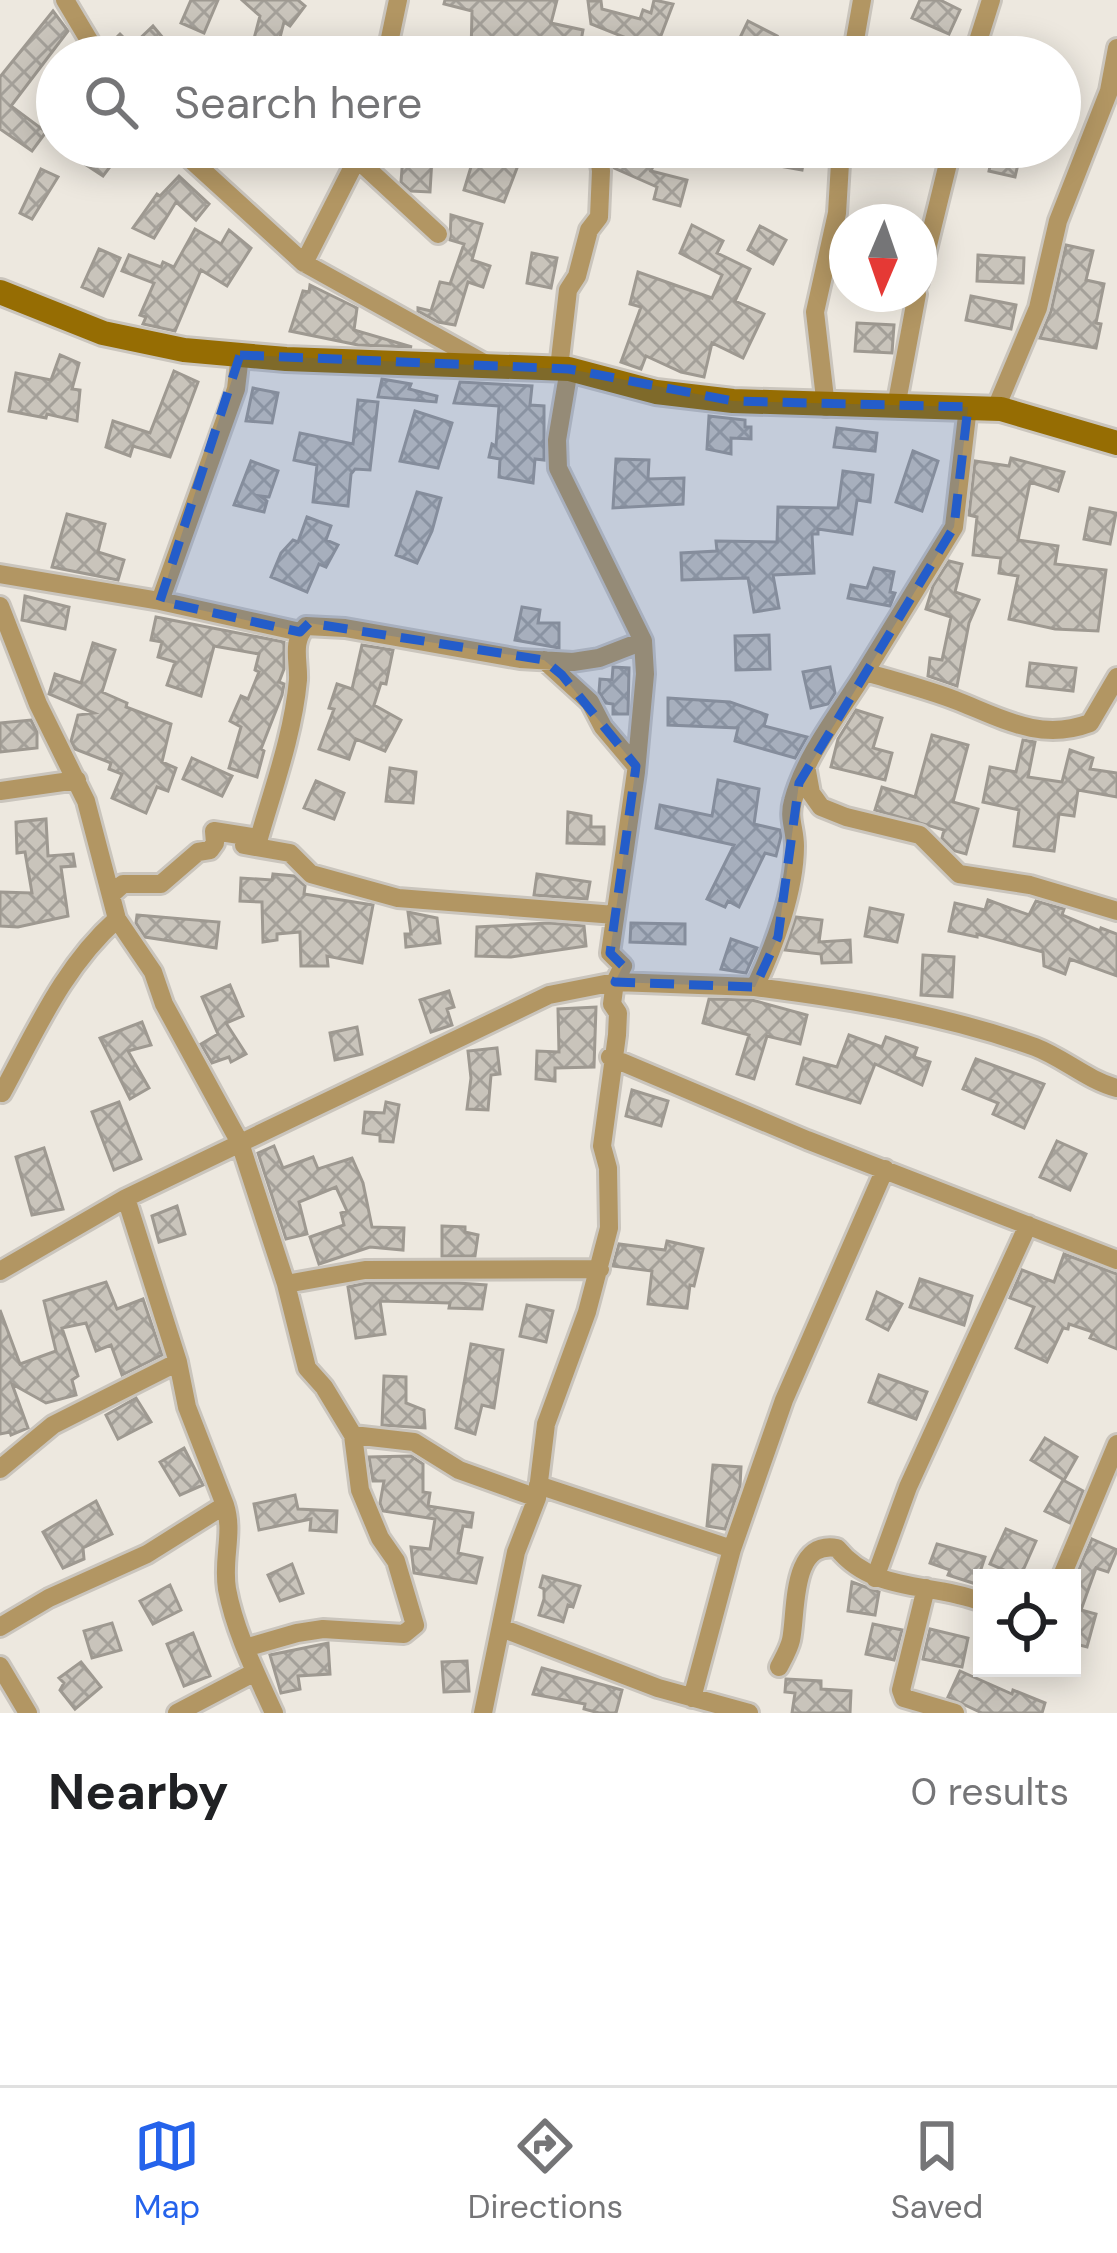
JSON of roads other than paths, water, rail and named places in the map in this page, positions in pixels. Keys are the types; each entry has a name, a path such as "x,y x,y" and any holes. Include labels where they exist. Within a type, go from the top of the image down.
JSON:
{"street":[{"path":"65,0 87,36"},
{"path":"390,36 398,0"},
{"path":"856,36 862,0"},
{"path":"980,36 991,0"},
{"path":"1081,161 1108,91 1117,48"},
{"path":"200,168 304,262 484,363"},
{"path":"304,262 354,168"},
{"path":"375,168 438,233"},
{"path":"483,1713 516,1552 537,1491 546,1424 573,1355 609,1228 608,1168 602,1146 618,1013 612,1004 623,966 610,953 636,766 645,674 643,641 558,469 557,440 568,290 598,217 600,168"},
{"path":"826,406 815,312 837,213 840,168"},
{"path":"937,208 947,168"},
{"path":"996,409 1038,308 1058,221 1078,168"},
{"path":"0,292 103,333 184,350 564,369 686,397 996,409 1117,443"},
{"path":"896,407 913,312"},
{"path":"160,601 236,388 240,355"},
{"path":"755,987 778,937 795,844 789,822 793,800 807,768 954,527 968,407"},
{"path":"0,574 160,601 300,632 316,624 544,661 586,661 643,641"},
{"path":"0,606 9,654 77,780 113,892 117,919 153,972 164,1004 241,1143 307,1368 353,1435 360,1490 396,1562 415,1625 404,1634 323,1629 245,1648"},
{"path":"113,892 123,884 160,884 198,852 209,850 214,831 259,838 291,733 300,632"},
{"path":"544,661 590,702 636,766"},
{"path":"866,672 955,700 1007,724 1051,732 1090,723 1117,677"},
{"path":"807,768 811,793 821,807 920,835 959,874 1030,885 1117,911"},
{"path":"0,791 77,780"},
{"path":"214,843 290,853 311,874 398,898 615,915"},
{"path":"2,1093 45,1009 91,942 117,919"},
{"path":"0,1271 126,1198 549,995 615,982 755,987 858,1000 1039,1048 1117,1088"},
{"path":"613,1053 885,1169 1117,1260"},
{"path":"692,1698 732,1549 784,1400 885,1169"},
{"path":"126,1198 188,1407 231,1525 225,1554 227,1588 245,1648 274,1713"},
{"path":"875,1578 908,1487 1028,1225"},
{"path":"286,1284 383,1269 515,1273 599,1269"},
{"path":"0,1469 53,1425 178,1362"},
{"path":"353,1435 414,1442 458,1471 732,1549"},
{"path":"1065,1569 1117,1444"},
{"path":"0,1627 49,1598 146,1554 225,1505"},
{"path":"779,1667 790,1642 793,1597 814,1552 824,1546 837,1548 851,1566 875,1578 973,1598"},
{"path":"926,1588 901,1690 904,1698 955,1713"},
{"path":"501,1628 692,1698 749,1713"},
{"path":"0,1666 28,1713"},
{"path":"177,1713 255,1672"}]}
